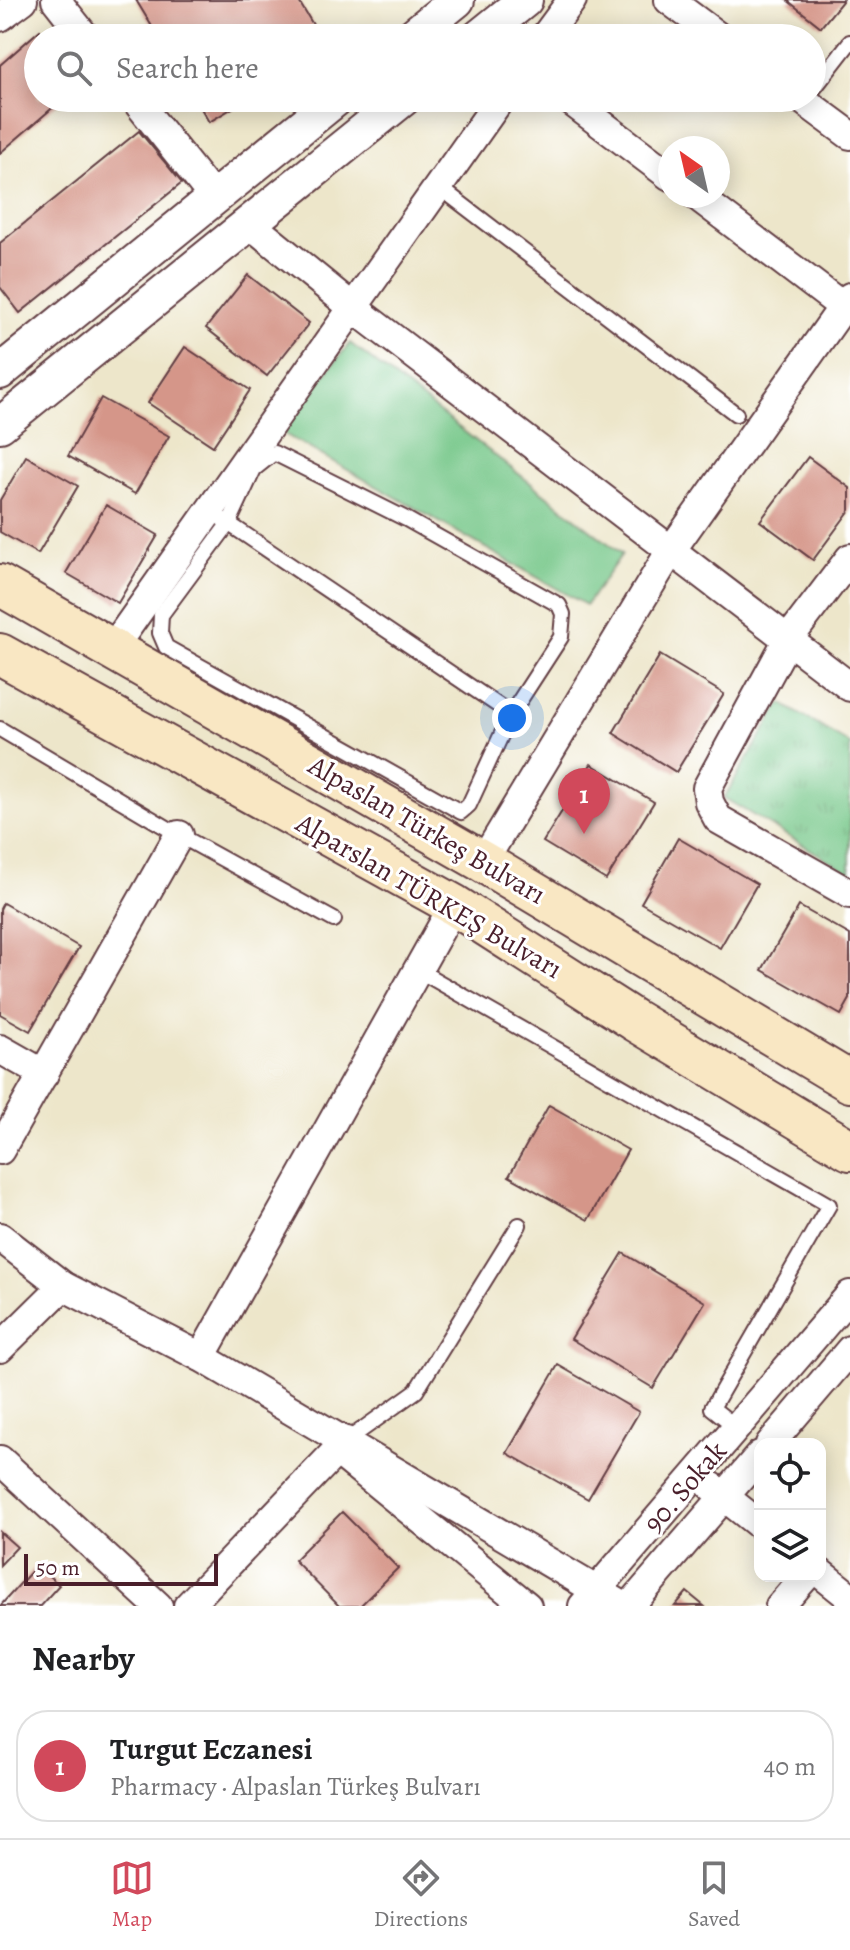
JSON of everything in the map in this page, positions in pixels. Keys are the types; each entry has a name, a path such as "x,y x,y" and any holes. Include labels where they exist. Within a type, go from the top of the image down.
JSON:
{"main road":[{"name":"Alpaslan Türkeş Bulvarı","path":"0,585 483,862 850,1082"},
{"name":"Alparslan TÜRKEŞ Bulvarı","path":"0,654 454,905 634,1020 850,1150"}],"street":[{"path":"0,17 23,0"},
{"path":"56,0 75,24"},
{"path":"495,24 525,0"},
{"path":"554,24 572,0"},
{"path":"678,3 703,24"},
{"path":"423,24 442,4"},
{"path":"145,112 214,198"},
{"path":"0,372 320,112"},
{"path":"0,425 387,112"},
{"path":"112,649 219,516 352,307 491,112"},
{"path":"585,112 658,167"},
{"path":"823,112 850,135"},
{"path":"483,862 670,552 846,301 714,208"},
{"path":"249,223 352,307 850,687"},
{"path":"850,558 787,641 707,788 709,802 718,819 850,894"},
{"path":"0,1150 179,835"},
{"path":"201,1357 454,905"},
{"path":"0,1049 44,1074"},
{"path":"0,1237 63,1286 201,1357 590,1597 623,1606"},
{"path":"0,1348 63,1286"},
{"name":"90. Sokak","path":"590,1597 850,1295"},
{"name":"90. Sokak","path":"775,1438 850,1350"},
{"path":"188,1606 342,1446"},
{"path":"342,1446 527,1606"},
{"path":"0,1460 158,1606"},
{"name":"90. Sokak","path":"630,1606 754,1462"},
{"path":"696,1474 754,1520"},
{"path":"826,1578 850,1597"},
{"path":"780,1606 801,1582"}],"lane":[{"path":"826,72 850,42"},
{"path":"438,186 736,414"},
{"path":"274,453 406,519 559,605 563,614 561,637 511,714 469,805 461,812 166,647 160,633 161,615 219,516 254,469 274,453"},
{"path":"219,516 511,714"},
{"path":"0,729 179,835 334,920"},
{"path":"418,970 829,1205 712,1408 736,1427"},
{"path":"342,1446 416,1391 519,1225"}],"green space":[{"path":"350,343 622,554 586,605 279,431"},
{"path":"781,703 850,744 850,873 724,798"}],"building":[{"path":"136,0 298,0 313,24 151,24"},
{"path":"787,0 843,0 823,24 817,24"},
{"path":"24,44 24,112 48,112 0,153 0,65"},
{"path":"203,112 226,112 209,122"},
{"path":"139,131 182,183 20,313 0,287 0,243"},
{"path":"248,275 309,323 267,376 206,328"},
{"path":"185,347 250,390 213,446 148,403"},
{"path":"101,398 169,436 135,494 68,456"},
{"path":"26,456 78,486 38,554 0,532 0,500"},
{"path":"808,457 850,488 850,510 813,560 760,521"},
{"path":"106,505 158,535 118,603 66,573"},
{"path":"660,655 724,694 676,772 613,733"},
{"path":"591,764 654,802 606,880 543,842"},
{"path":"678,838 757,884 720,948 641,903"},
{"path":"3,903 79,947 30,1031 0,1014 0,909"},
{"path":"799,906 850,935 850,999 841,1015 762,970"},
{"path":"549,1105 628,1150 588,1220 509,1176"},
{"path":"623,1253 705,1302 653,1388 571,1339"},
{"path":"558,1365 639,1412 588,1499 507,1453"},
{"path":"342,1512 398,1568 360,1606 339,1606 294,1560"},
{"path":"0,1532 17,1547 0,1565"},
{"path":"37,1565 59,1585 40,1606 0,1606"},
{"path":"687,1592 704,1606 675,1606"}],"place":[{"name":"Turgut Eczanesi","path":"584,834"}]}
